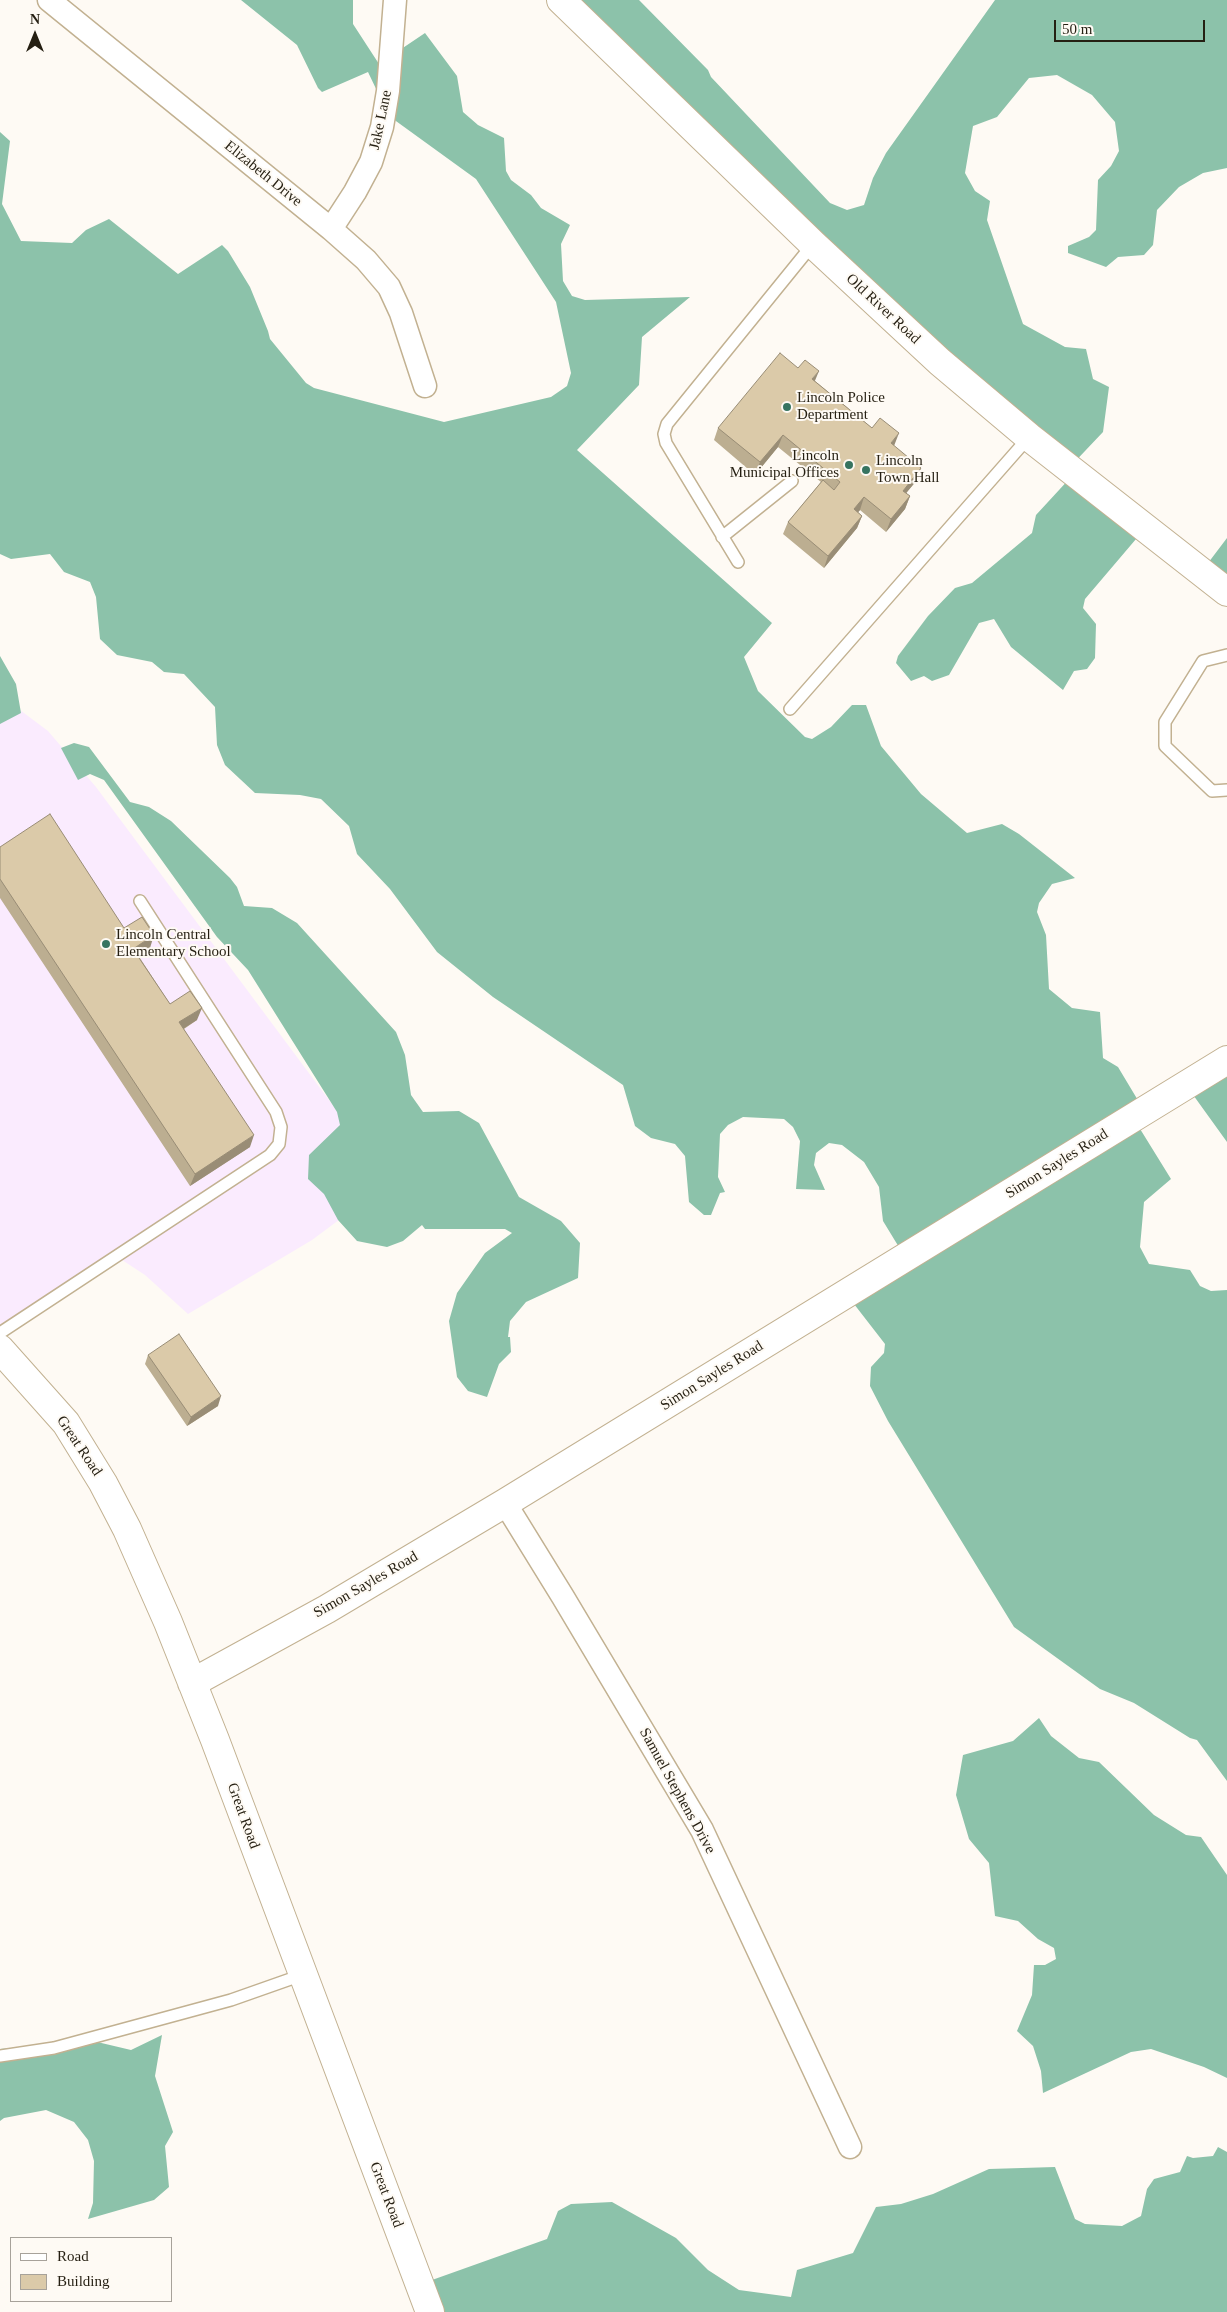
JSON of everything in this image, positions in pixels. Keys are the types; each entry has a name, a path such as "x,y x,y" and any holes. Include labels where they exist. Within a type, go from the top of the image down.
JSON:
{"street":[{"name":"Elizabeth Drive","path":"49,0 331,228 366,260 389,288 401,313 425,386"},
{"name":"Jake Lane","path":"331,228 355,192 371,162 382,127 388,91 395,0"},
{"name":"Old River Road","path":"561,0 813,244 940,362 1029,436 1227,592"},
{"name":"Simon Sayles Road","path":"192,1683 327,1609 505,1503 1227,1060"},
{"name":"Great Road","path":"0,1349 66,1423 103,1483 164,1614 192,1683 430,2312"},
{"name":"Samuel Stephens Drive","path":"505,1503 563,1596 702,1830 850,2147"}],"lane":[{"path":"738,562 666,443 664,434 667,424 813,244"},
{"path":"790,710 1029,436"},
{"path":"722,537 792,481"},
{"path":"1227,655 1203,661 1165,722 1165,746 1212,792 1227,790"},
{"path":"0,1333 270,1156 279,1144 280,1127 276,1112 140,901"},
{"path":"0,2056 54,2048 222,2003 302,1975"}],"shaded area":[{"name":"Lincoln Central Elementary School","path":"12,704 48,731 96,787 390,1182 312,1240 188,1314 145,1275 116,1256 0,1333 0,716"}],"green space":[{"path":"241,0 353,0 353,24 379,64 425,33 457,76 463,112 478,125 504,138 506,171 511,180 531,195 541,208 570,225 561,244 563,281 572,296 585,300 690,297 642,337 639,385 577,450 772,623 744,657 758,691 805,737 812,739 831,727 852,705 866,705 881,746 921,794 967,833 1002,824 1019,834 1075,878 1052,884 1039,903 1037,912 1046,935 1049,989 1072,1008 1100,1012 1103,1058 1118,1067 1145,1112 1137,1124 1171,1179 1144,1202 1140,1247 1149,1264 1190,1270 1200,1286 1211,1291 1227,1290 1227,1781 1197,1740 1190,1738 1134,1703 1100,1689 1014,1627 888,1421 870,1386 871,1367 884,1353 885,1344 854,1304 908,1262 883,1221 879,1187 864,1162 842,1145 829,1143 816,1153 814,1165 825,1190 796,1189 800,1141 793,1127 784,1119 743,1117 728,1125 720,1134 718,1177 725,1192 720,1193 711,1215 704,1215 689,1202 685,1156 675,1144 651,1138 635,1126 623,1085 493,997 437,952 390,889 357,854 349,826 321,799 300,795 255,793 225,765 217,745 215,707 184,674 164,672 152,662 117,655 100,639 96,597 90,582 64,572 50,554 11,559 0,554 0,132 10,141 2,204 21,241 72,243 86,230 109,219 178,274 222,245 228,251 250,287 270,339 306,383 314,388 444,422 551,397 567,386 571,373 556,302 476,179 389,116 368,72 322,92 318,88 297,45"},
{"path":"558,0 639,0 708,70 711,77 830,203 847,210 864,205 873,178 886,153 995,0 1227,0 1227,168 1203,173 1179,187 1157,210 1153,245 1144,255 1118,257 1106,267 1068,253 1068,246 1089,237 1096,230 1098,180 1111,166 1119,151 1115,122 1092,95 1057,75 1029,78 997,117 973,126 965,173 975,191 990,201 987,220 1023,324 1065,347 1086,349 1093,379 1109,387 1103,432 1067,470"},
{"path":"1071,477 1142,532 1085,599 1083,608 1096,624 1095,658 1087,669 1074,671 1063,690 1011,647 994,619 979,623 949,675 932,681 924,676 911,681 896,663 898,656 928,616 955,588 972,583 1032,533 1036,515"},
{"path":"1227,538 1227,596 1202,571"},
{"path":"0,656 16,684 21,713 0,724"},
{"path":"74,743 89,747 130,802 149,807 171,821 230,878 237,887 244,906 272,908 297,923 396,1032 405,1055 411,1095 423,1112 459,1111 479,1123 519,1197 561,1221 580,1243 578,1278 526,1302 510,1321 508,1337 510,1337 511,1352 499,1364 487,1397 468,1391 457,1377 449,1321 457,1293 485,1253 512,1233 505,1229 425,1229 422,1225 403,1241 387,1247 357,1241 338,1220 324,1194 308,1179 309,1155 340,1125 337,1112 248,970 217,937 104,780 90,774 78,780 61,748"},
{"path":"1227,1064 1227,1142 1191,1092"},
{"path":"1039,1718 1051,1736 1079,1758 1099,1762 1154,1815 1186,1835 1201,1837 1227,1875 1227,2078 1204,2067 1151,2049 1131,2052 1043,2093 1041,2071 1033,2046 1017,2031 1032,1995 1034,1965 1045,1965 1056,1959 1054,1948 1038,1939 1018,1921 995,1916 989,1863 969,1839 956,1795 963,1755 1013,1741"},
{"path":"162,2035 155,2076 173,2132 165,2146 169,2187 154,2200 88,2219 93,2203 94,2161 88,2140 74,2122 46,2110 4,2118 0,2121 0,2049 93,2041 131,2050"},
{"path":"1218,2147 1227,2152 1227,2312 426,2312 418,2285 547,2239 558,2211 571,2204 612,2202 676,2238 708,2270 739,2290 791,2297 797,2270 853,2253 876,2207 901,2204 933,2194 989,2169 1055,2167 1075,2219 1085,2224 1122,2226 1141,2216 1147,2189 1154,2179 1180,2172 1187,2156 1193,2158 1213,2156"}],"building":[{"name":"Lincoln Municipal Offices","path":"780,353 798,368 805,360 819,371 812,379 872,428 880,418 899,433 891,443 921,468 903,491 910,496 891,519 864,497 854,509 862,516 828,556 788,522 823,480 834,490 840,482 783,435 760,462 718,428"},
{"path":"50,814 124,928 142,917 154,935 133,949 170,1004 190,991 202,1008 179,1022 254,1135 195,1174 0,879 0,847"},
{"path":"179,1334 221,1396 191,1417 148,1355"}],"place":[{"name":"Lincoln Police Department","path":"787,407"},
{"name":"Lincoln Municipal Offices","path":"849,465"},
{"name":"Lincoln Town Hall","path":"866,470"},
{"name":"Lincoln Central Elementary School","path":"106,944"}]}
